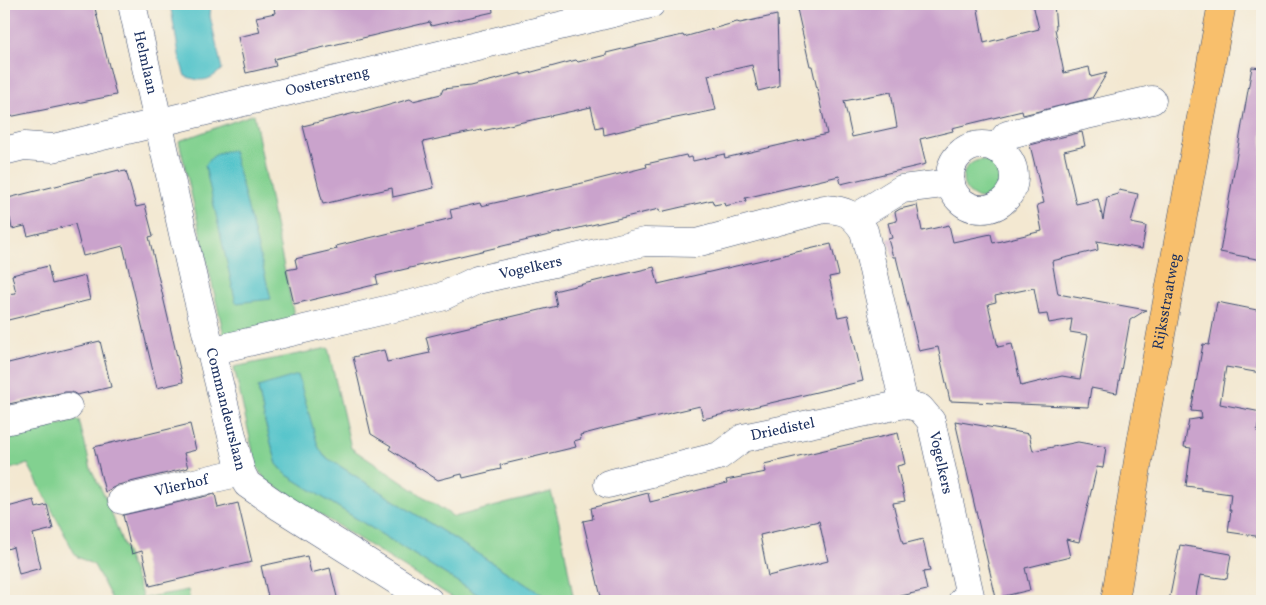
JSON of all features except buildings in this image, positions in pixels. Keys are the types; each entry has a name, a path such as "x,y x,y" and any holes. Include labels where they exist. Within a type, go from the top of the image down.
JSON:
{"main road":[{"name":"Rijksstraatweg","path":"1115,601 1142,438 1222,4"}],"street":[{"name":"Helmlaan","path":"132,4 158,123"},
{"name":"Oosterstreng","path":"4,151 24,146 53,148 651,4"},
{"path":"996,149 1007,136 1060,121 1152,100"},
{"name":"Commandeurslaan","path":"158,123 210,351 241,472 247,484 280,507 429,601"},
{"path":"977,146 987,146 996,149 1008,160 1014,175 1011,190 1001,203 992,208 970,207 958,197 951,183 950,173 953,163 967,149 977,146"},
{"path":"904,404 864,231 855,218 902,189 951,183"},
{"name":"Vogelkers","path":"210,351 441,298 477,280 644,242 696,243 824,209 840,210 855,218"},
{"name":"Vogelkers","path":"904,404 920,408 932,421 969,601"},
{"name":"Driedistel","path":"608,484 719,456 743,438 904,404"},
{"path":"4,421 68,407"},
{"name":"Vlierhof","path":"122,500 241,472"}],"green space":[{"path":"254,114 295,320 224,335 179,141"},
{"path":"982,160 995,166 1001,179 995,192 982,198 969,192 963,179 969,166"},
{"path":"328,348 351,448 454,517 551,492 560,526 574,601 552,601 324,456 318,446 258,387 265,422 277,464 287,475 488,601 458,601 265,480 256,465 234,367"},
{"path":"79,420 91,469 107,501 143,598 188,590 190,601 113,601 94,565 76,556 28,464 6,470 4,463 4,438"}],"water":[{"path":"170,4 211,4 210,16 222,69 209,79 200,80 185,76 180,60"},
{"path":"233,150 271,299 236,303 205,166 217,154"},
{"path":"298,375 318,446 324,456 552,601 488,601 287,475 277,464 265,422 258,387"}]}
